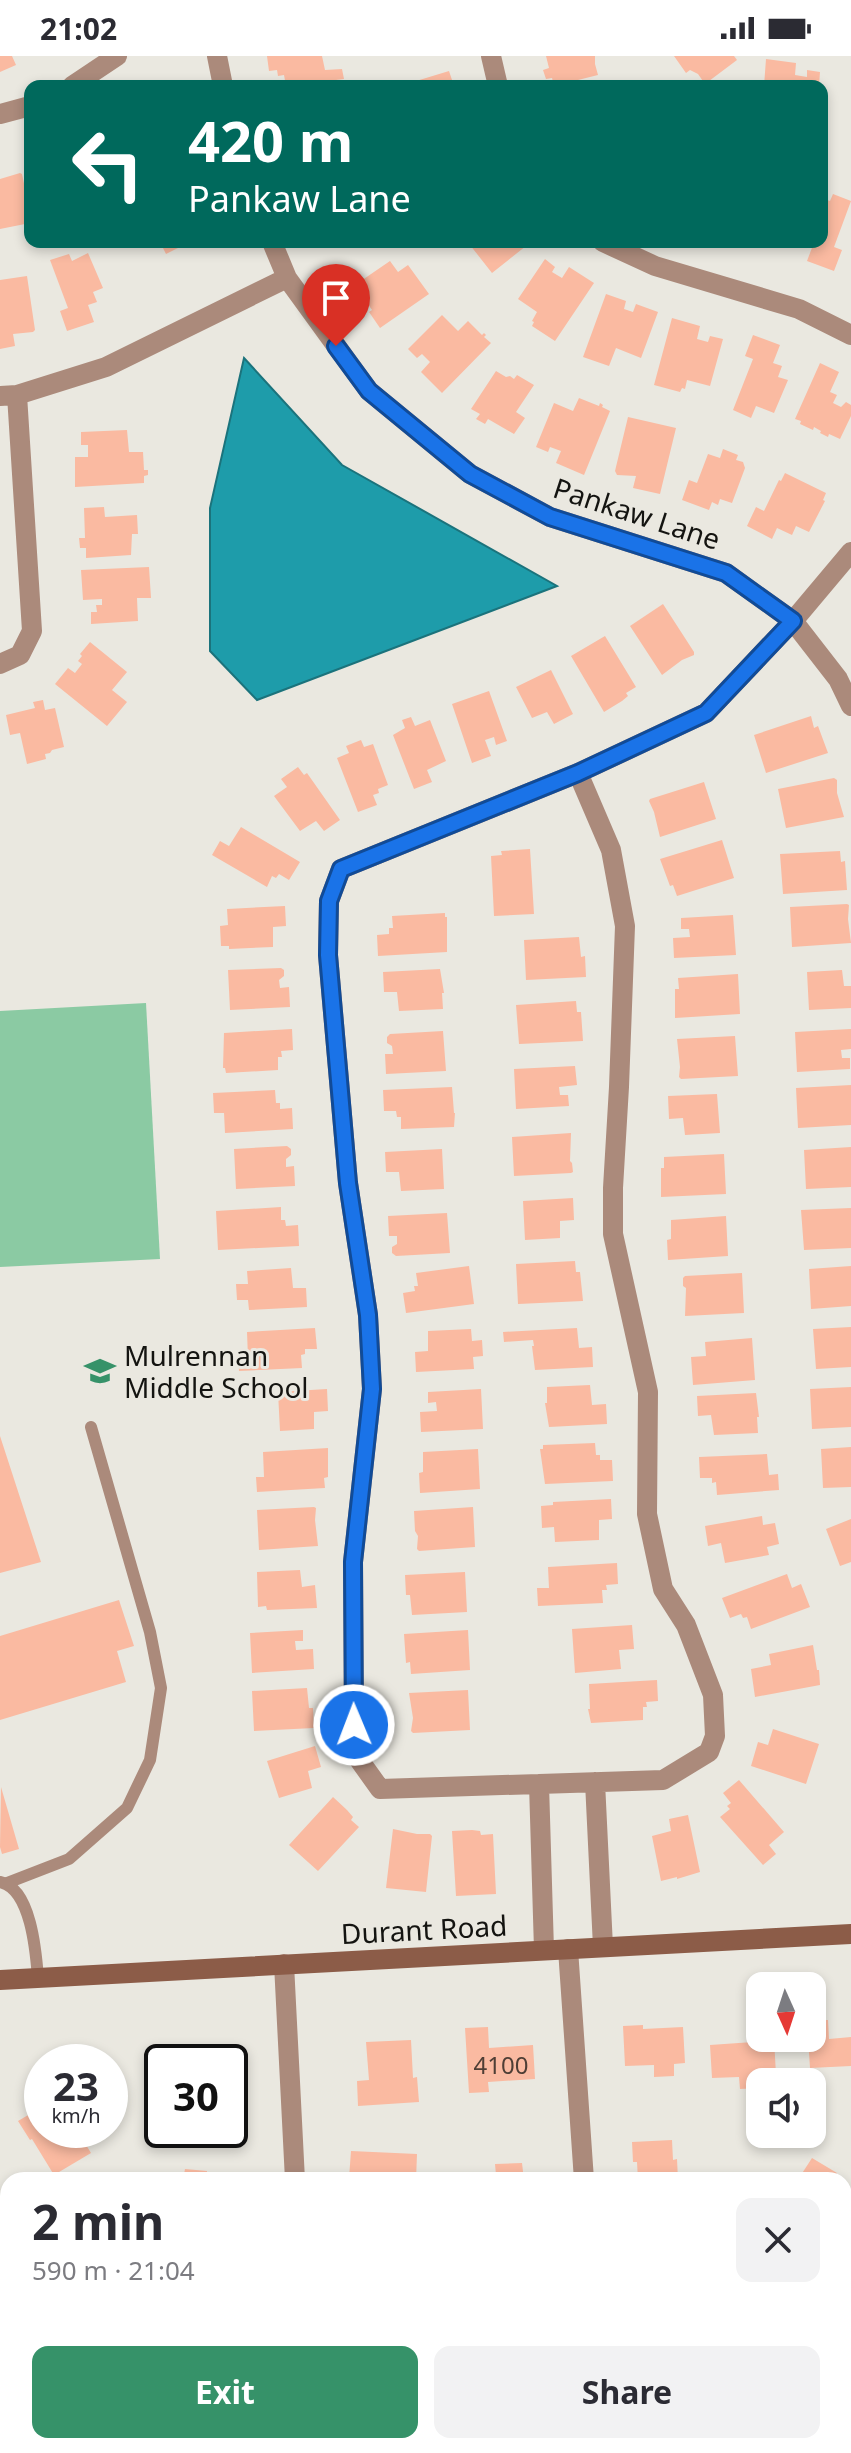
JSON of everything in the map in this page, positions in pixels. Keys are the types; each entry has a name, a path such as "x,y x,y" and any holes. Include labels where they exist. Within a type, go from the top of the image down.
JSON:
{"street":[{"path":"81,80 117,56"},
{"path":"217,56 222,80"},
{"path":"491,56 497,80"},
{"path":"0,114 24,108"},
{"name":"Pankaw Lane","path":"274,248 287,278 369,391 470,474 550,517 726,573 793,621 838,679 851,706"},
{"path":"616,248 655,266 799,309 851,335"},
{"path":"0,664 20,655 32,631 9,395 106,367 287,278"},
{"path":"578,773 611,850 625,926 613,1234 648,1392 647,1514 663,1589 686,1625 713,1695 715,1736 709,1752 663,1780 380,1789 360,1761 354,1725 353,1562 372,1389 368,1315 348,1183 328,955 329,901 341,869 578,773 706,713 793,621 851,552"},
{"path":"595,1782 603,1947"},
{"path":"539,1784 544,1950"},
{"name":"Durant Road","path":"0,1980 851,1934"},
{"path":"568,1949 583,2172"},
{"path":"284,1964 295,2172"}],"lane":[{"path":"38,1978 33,1932 22,1901 4,1883 69,1859 127,1808 150,1760 161,1688 150,1632 91,1427"}],"green space":[{"path":"146,1003 160,1259 0,1267 0,1011"}],"water":[{"path":"244,358 342,465 557,586 257,700 210,651 210,508"}],"building":[{"path":"0,56 12,56 16,65 0,72"},
{"path":"267,56 322,56 325,70 342,69 344,79 285,80 284,75 278,76 277,70 269,71"},
{"path":"546,56 595,56 598,75 578,80 546,79 543,70 549,68"},
{"path":"674,56 734,56 737,60 710,80 702,80 690,70 686,73"},
{"path":"766,59 796,63 795,75 807,77 807,70 820,72 819,80 764,80"},
{"path":"449,71 452,80 419,80"},
{"path":"22,174 24,224 0,229 0,179"},
{"path":"833,194 851,201 834,247 842,250 834,271 807,261 812,248 828,248"},
{"path":"163,248 178,248 166,254"},
{"path":"472,248 523,248 492,273"},
{"path":"88,253 103,288 93,292 97,302 88,305 94,322 67,331 60,311 68,308 50,260 69,254 72,261"},
{"path":"545,259 555,267 552,272 562,278 569,267 594,283 555,341 532,326 537,312 518,299"},
{"path":"390,261 398,272 408,265 429,294 380,328 355,285"},
{"path":"27,276 35,330 13,334 15,346 0,349 0,280"},
{"path":"606,294 626,301 624,309 633,312 636,304 658,312 641,358 616,348 609,366 583,357"},
{"path":"442,315 458,331 468,321 491,343 442,393 421,372 430,362 422,354 417,358 408,349"},
{"path":"672,318 700,326 697,339 708,342 710,336 723,339 710,386 687,380 685,389 682,388 680,392 654,385"},
{"path":"753,335 780,345 773,363 782,366 778,377 788,380 774,413 756,406 751,418 733,410 753,359 745,356"},
{"path":"820,363 839,372 830,392 837,395 833,403 841,407 846,402 851,405 851,416 840,439 829,434 828,437 795,419"},
{"path":"496,371 514,379 517,375 534,385 516,412 525,418 514,434 488,419 485,424 476,419 480,414 471,409"},
{"path":"579,398 599,406 600,403 610,411 584,475 556,463 561,451 550,447 548,452 536,447 554,403 573,411"},
{"path":"628,417 676,428 660,494 633,488 636,476 617,475 615,471"},
{"path":"127,430 129,452 143,452 144,470 148,470 144,483 75,487 75,457 88,457 88,445 81,445 81,432"},
{"path":"723,449 738,455 736,460 743,462 745,468 732,503 720,499 718,505 712,502 709,510 682,500 689,480 697,483 708,454 720,458"},
{"path":"785,473 826,493 825,501 809,532 796,526 792,535 777,528 772,539 747,526 756,507 764,511"},
{"path":"104,507 105,517 137,515 138,534 132,534 131,555 86,558 86,548 80,548 79,538 85,538 84,508"},
{"path":"149,567 151,598 137,598 138,621 91,624 91,612 97,612 96,605 102,605 102,599 83,600 81,570"},
{"path":"663,604 694,655 662,675 630,626"},
{"path":"605,636 636,687 626,693 628,696 622,701 604,712 571,656"},
{"path":"90,642 127,672 112,690 127,702 107,726 55,684 68,668 75,673 82,664 78,661 82,656 80,654"},
{"path":"551,670 573,714 554,724 547,712 532,718 516,687"},
{"path":"489,691 507,741 496,745 494,737 485,740 491,756 472,763 452,704"},
{"path":"43,700 45,710 55,708 64,747 45,754 46,759 27,764 20,733 10,735 6,715 35,708 33,702"},
{"path":"811,716 828,753 766,773 754,735"},
{"path":"411,717 415,726 430,720 446,761 427,770 432,782 414,789 393,735 405,728 402,720"},
{"path":"361,740 364,747 373,744 388,785 373,795 377,805 358,812 337,758 349,753 346,746"},
{"path":"298,767 304,775 307,773 340,820 324,831 316,821 300,831 274,796 287,787 281,779"},
{"path":"834,778 837,780 837,793 844,817 786,828 778,789"},
{"path":"704,782 716,819 660,837 650,799"},
{"path":"241,827 300,862 289,880 279,874 276,878 272,876 267,887 212,855 220,841 229,846"},
{"path":"722,840 734,878 677,896 660,859"},
{"path":"530,849 534,914 494,916 491,856 502,855 501,851"},
{"path":"840,851 841,862 845,861 847,890 783,894 780,854"},
{"path":"847,904 851,943 792,947 790,907"},
{"path":"285,906 286,926 273,927 273,947 229,949 229,946 221,946 220,926 228,925 227,909"},
{"path":"445,913 447,952 378,956 377,935 389,934 389,928 393,928 392,916"},
{"path":"733,915 736,955 674,958 673,938 690,937 689,929 681,929 681,918"},
{"path":"579,937 581,957 585,956 586,977 526,980 524,940"},
{"path":"281,968 284,976 279,980 280,988 289,987 290,1007 230,1010 228,970"},
{"path":"440,969 443,1009 399,1011 397,992 384,992 383,972"},
{"path":"842,970 844,986 851,986 851,1008 809,1010 807,972"},
{"path":"738,974 740,1014 675,1018 678,978"},
{"path":"576,1001 577,1012 581,1012 583,1041 519,1044 516,1005"},
{"path":"292,1029 293,1050 281,1051 278,1070 226,1073 223,1068 224,1033"},
{"path":"851,1029 851,1049 841,1050 842,1058 850,1058 850,1069 797,1072 795,1032"},
{"path":"443,1031 446,1071 386,1074 385,1054 393,1054 392,1046 387,1043 390,1034"},
{"path":"735,1036 738,1076 679,1077 677,1039"},
{"path":"575,1066 577,1085 559,1087 560,1095 568,1095 569,1106 516,1109 514,1069"},
{"path":"851,1085 851,1125 798,1128 796,1088"},
{"path":"452,1087 454,1127 401,1129 401,1117 397,1117 396,1111 384,1111 383,1090"},
{"path":"275,1090 280,1109 292,1108 293,1129 225,1133 224,1113 214,1113 213,1093"},
{"path":"717,1094 720,1133 685,1135 683,1118 669,1119 668,1096"},
{"path":"571,1133 570,1161 573,1172 514,1176 512,1137"},
{"path":"287,1146 291,1149 291,1155 286,1159 286,1167 294,1166 295,1186 236,1189 234,1149"},
{"path":"851,1147 851,1187 806,1189 804,1150"},
{"path":"442,1149 444,1189 401,1191 399,1172 386,1172 385,1152"},
{"path":"724,1154 726,1194 661,1197 664,1157"},
{"path":"573,1198 574,1220 560,1221 560,1238 525,1240 523,1201"},
{"path":"281,1207 281,1220 285,1220 286,1226 298,1225 299,1246 218,1250 216,1211"},
{"path":"851,1208 851,1248 804,1250 801,1210"},
{"path":"447,1213 450,1253 396,1256 392,1253 397,1236 389,1236 388,1216"},
{"path":"726,1216 728,1256 668,1260 667,1240 671,1239 671,1220"},
{"path":"575,1261 576,1272 580,1272 583,1301 518,1304 516,1264"},
{"path":"469,1266 474,1304 406,1313 403,1293 415,1291 414,1286 418,1286 416,1273"},
{"path":"851,1266 851,1306 811,1309 809,1269"},
{"path":"291,1268 293,1288 306,1288 307,1307 249,1310 248,1300 237,1300 236,1284 248,1284 247,1271"},
{"path":"742,1273 744,1313 685,1316 685,1276"},
{"path":"851,1327 851,1367 816,1369 813,1329"},
{"path":"315,1328 317,1349 305,1349 305,1354 301,1355 302,1368 239,1371 238,1359 248,1358 247,1332"},
{"path":"577,1328 579,1348 592,1347 593,1367 535,1370 533,1340 504,1342 503,1332"},
{"path":"471,1329 472,1341 482,1340 483,1356 473,1357 474,1369 416,1372 415,1352 428,1351 428,1331"},
{"path":"752,1338 755,1380 693,1385 691,1357 706,1356 705,1342"},
{"path":"590,1385 592,1405 606,1404 607,1424 549,1427 545,1403 547,1387"},
{"path":"851,1387 851,1427 812,1429 810,1389"},
{"path":"327,1389 328,1411 314,1412 314,1429 280,1431 278,1392"},
{"path":"481,1389 483,1429 421,1432 420,1412 437,1411 436,1402 428,1403 428,1392"},
{"path":"756,1393 758,1433 714,1435 711,1415 698,1416 697,1396"},
{"path":"0,1436 41,1562 0,1573"},
{"path":"595,1443 596,1455 600,1455 600,1460 612,1460 613,1481 545,1484 540,1449 543,1445"},
{"path":"851,1447 851,1487 823,1488 821,1449"},
{"path":"328,1448 325,1488 257,1492 256,1477 264,1477 263,1452"},
{"path":"478,1449 480,1489 420,1493 419,1473 423,1472 423,1452"},
{"path":"767,1454 769,1475 778,1474 779,1490 717,1495 716,1482 712,1483 712,1478 700,1478 699,1457"},
{"path":"611,1499 612,1519 599,1520 599,1540 555,1542 554,1527 542,1528 541,1506 553,1505 553,1502"},
{"path":"314,1507 318,1546 259,1550 257,1510"},
{"path":"473,1507 475,1547 417,1549 414,1511"},
{"path":"762,1516 763,1525 775,1523 779,1544 767,1547 769,1555 725,1563 721,1543 708,1546 705,1526"},
{"path":"851,1519 851,1562 840,1566 826,1529"},
{"path":"617,1563 618,1584 606,1585 607,1590 602,1590 603,1603 538,1606 537,1588 549,1588 548,1567"},
{"path":"300,1570 302,1587 315,1585 317,1608 267,1610 266,1606 258,1607 257,1572"},
{"path":"465,1572 467,1612 412,1615 410,1595 406,1595 405,1575"},
{"path":"787,1574 792,1588 801,1584 810,1607 751,1629 747,1617 743,1618 741,1614 730,1618 722,1598"},
{"path":"119,1600 134,1646 117,1651 126,1682 0,1720 0,1636"},
{"path":"632,1625 634,1649 619,1650 621,1669 575,1673 572,1629"},
{"path":"303,1630 303,1641 295,1641 296,1650 313,1649 314,1669 252,1673 250,1633"},
{"path":"468,1630 470,1670 411,1674 410,1662 406,1663 404,1634"},
{"path":"813,1645 820,1685 755,1697 751,1669 771,1665 769,1654"},
{"path":"657,1680 658,1701 646,1702 643,1720 591,1723 589,1684"},
{"path":"307,1688 309,1708 313,1708 314,1728 254,1731 252,1691"},
{"path":"468,1690 470,1730 411,1731 413,1718 409,1693"},
{"path":"773,1729 819,1744 806,1784 751,1766 758,1742 768,1745"},
{"path":"315,1746 321,1767 308,1771 312,1788 279,1798 267,1761"},
{"path":"739,1780 784,1832 769,1845 776,1854 763,1865 720,1817 730,1809 727,1806 731,1803 723,1793"},
{"path":"1,1787 19,1849 2,1854 0,1847"},
{"path":"333,1797 359,1827 318,1871 289,1845"},
{"path":"688,1815 700,1872 661,1881 652,1836 671,1831 669,1819"},
{"path":"393,1829 432,1836 426,1892 386,1888"},
{"path":"472,1830 480,1831 481,1835 493,1834 496,1894 456,1896 452,1831"},
{"path":"826,2020 829,2039 851,2037 851,2066 810,2068 809,2052 826,2052"},
{"path":"643,2025 643,2029 683,2027 685,2063 674,2064 674,2076 654,2077 654,2065 625,2066 623,2026"},
{"path":"488,2027 489,2048 533,2045 535,2079 488,2082 489,2092 469,2093 465,2028"},
{"path":"411,2040 413,2078 417,2077 419,2102 358,2106 357,2081 369,2080 366,2042"},
{"path":"746,2042 746,2052 775,2052 776,2068 746,2068 746,2089 740,2089 739,2077 712,2078 710,2045"},
{"path":"672,2140 673,2160 677,2159 678,2172 638,2172 637,2162 633,2162 632,2142"},
{"path":"38,2148 88,2148 91,2153 59,2172 52,2172"},
{"path":"351,2151 417,2154 416,2172 349,2172"},
{"path":"812,2158 835,2172 803,2172"},
{"path":"522,2163 523,2172 496,2172 495,2164"},
{"path":"185,2169 207,2171 207,2172 184,2172"}],"place":[{"name":"Mulrennan Middle School","path":"100,1371"}],"route":[{"path":"336,346 369,391 470,474 550,517 726,573 793,621 706,713 578,773 341,869 329,901 328,955 348,1183 368,1315 372,1389 353,1562 354,1725"}]}
